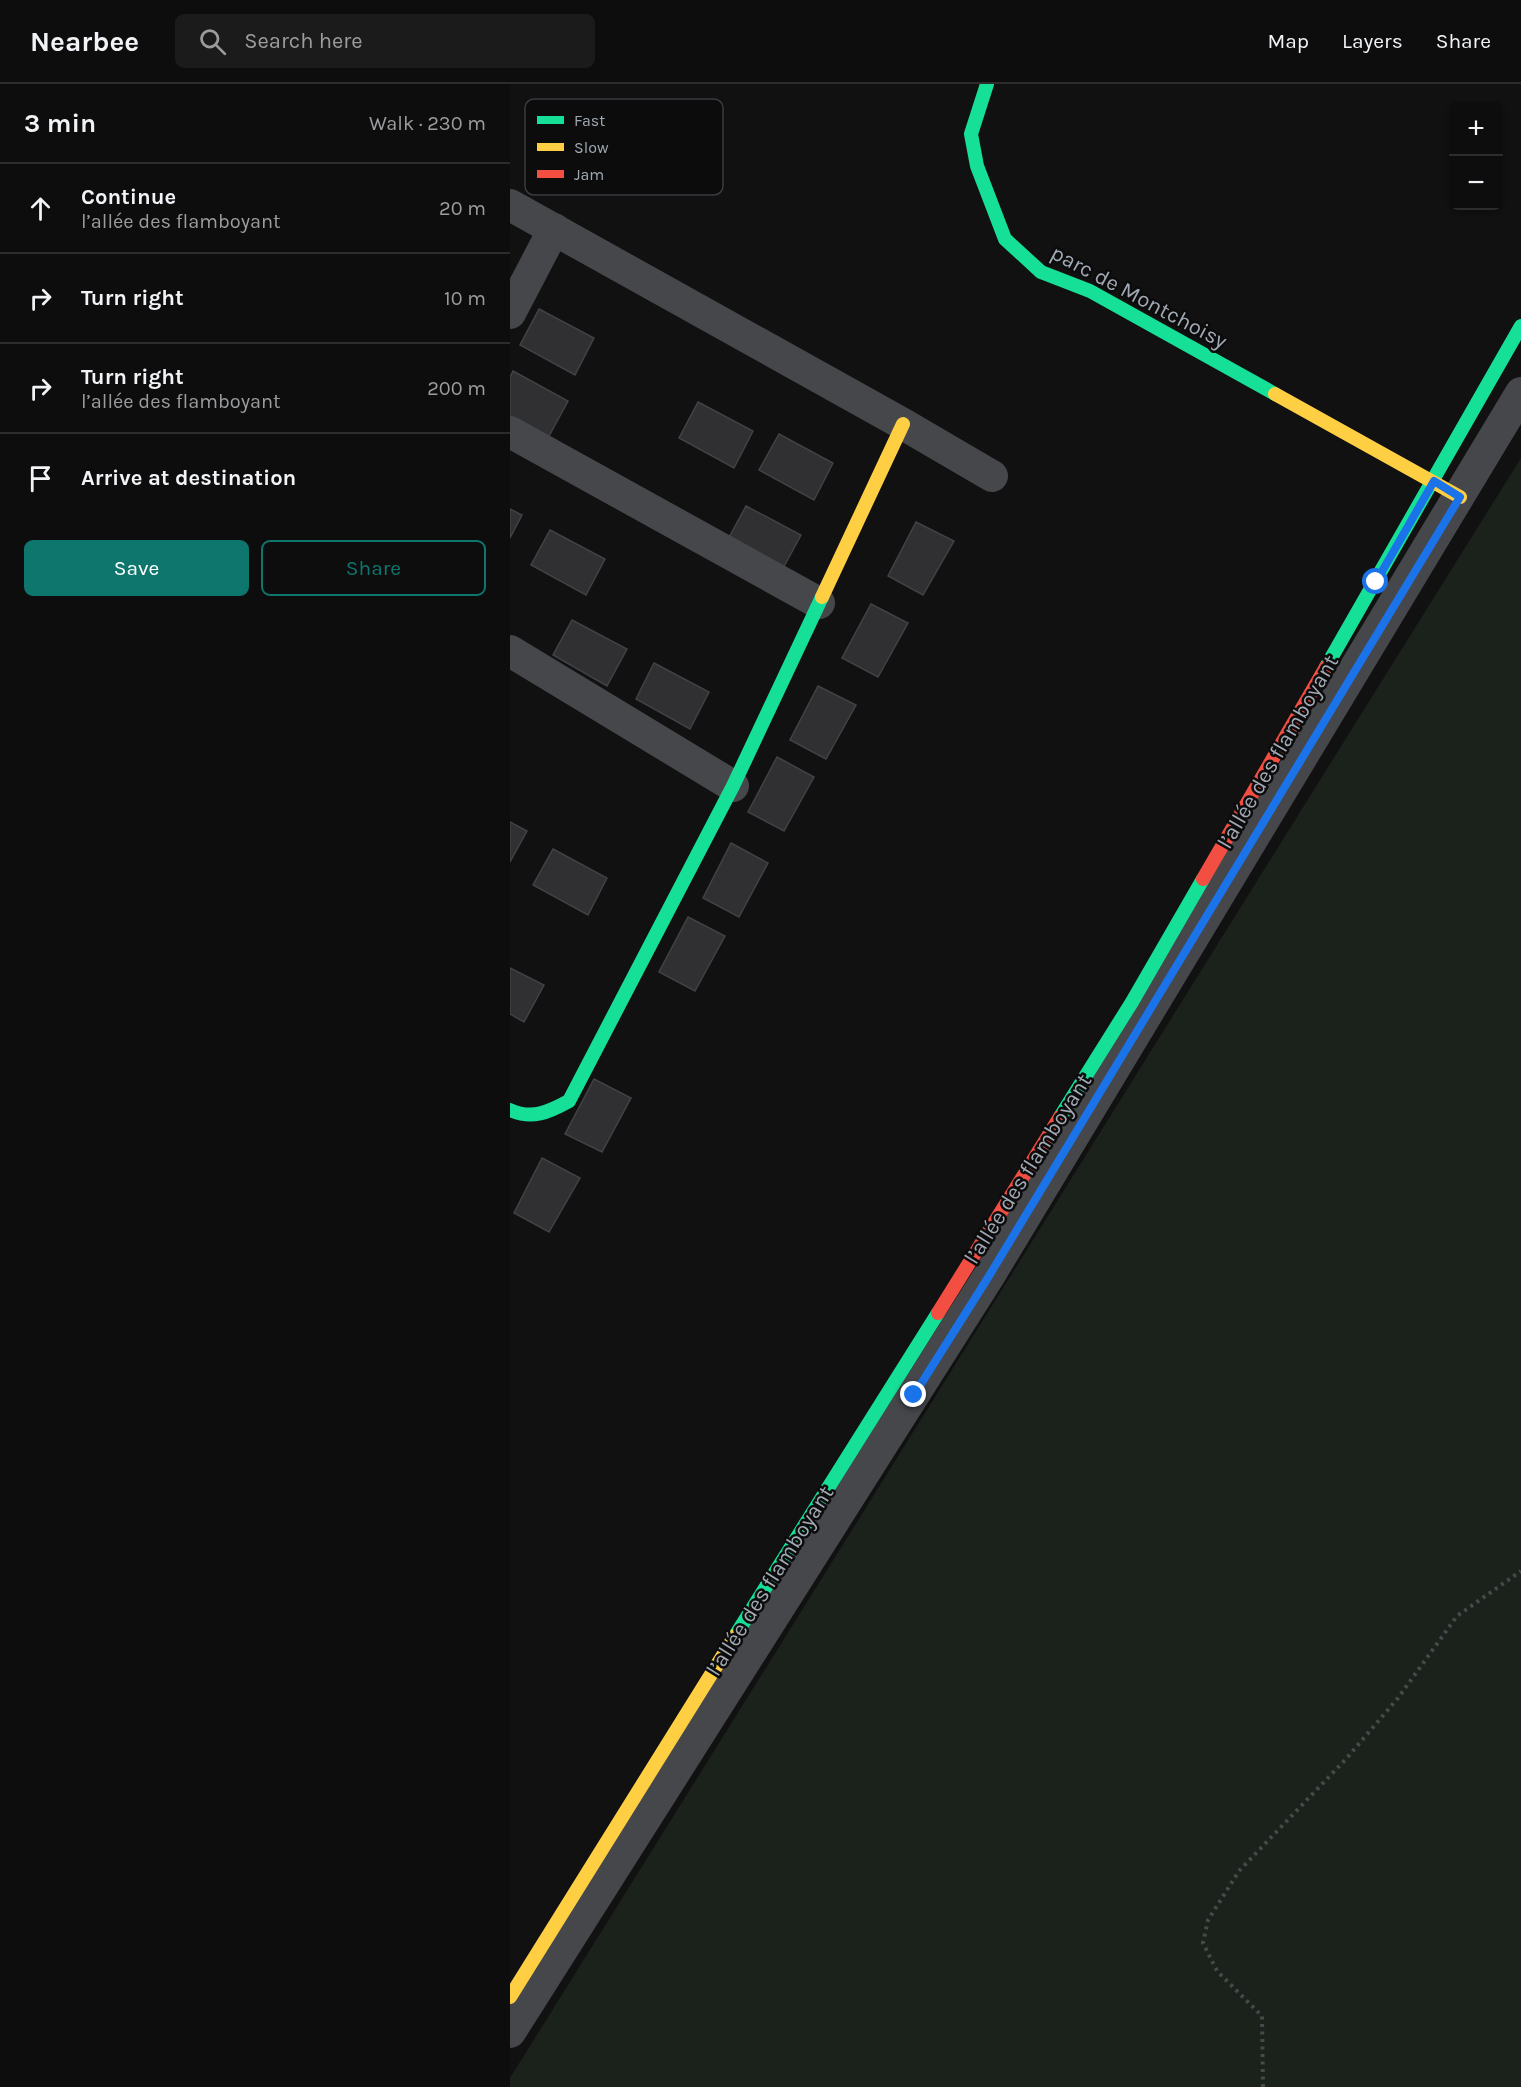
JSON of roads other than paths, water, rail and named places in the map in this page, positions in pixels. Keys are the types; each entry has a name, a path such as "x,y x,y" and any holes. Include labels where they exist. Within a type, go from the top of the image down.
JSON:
{"street":[{"name":"parc de Montchoisy","path":"987,84 971,134 977,166 1005,239 1041,272 1090,291 1447,489"},
{"path":"510,205 992,476"},
{"path":"510,313 554,229"},
{"name":"l’allée des flamboyant","path":"510,2032 989,1276 1447,489 1521,326"},
{"name":"l’allée des flamboyant","path":"510,1997 1132,1002 1447,489 1521,393"},
{"path":"510,1110 521,1116 550,1112 569,1101 733,786 903,424"},
{"path":"510,432 819,603"},
{"path":"510,651 733,786"}]}
